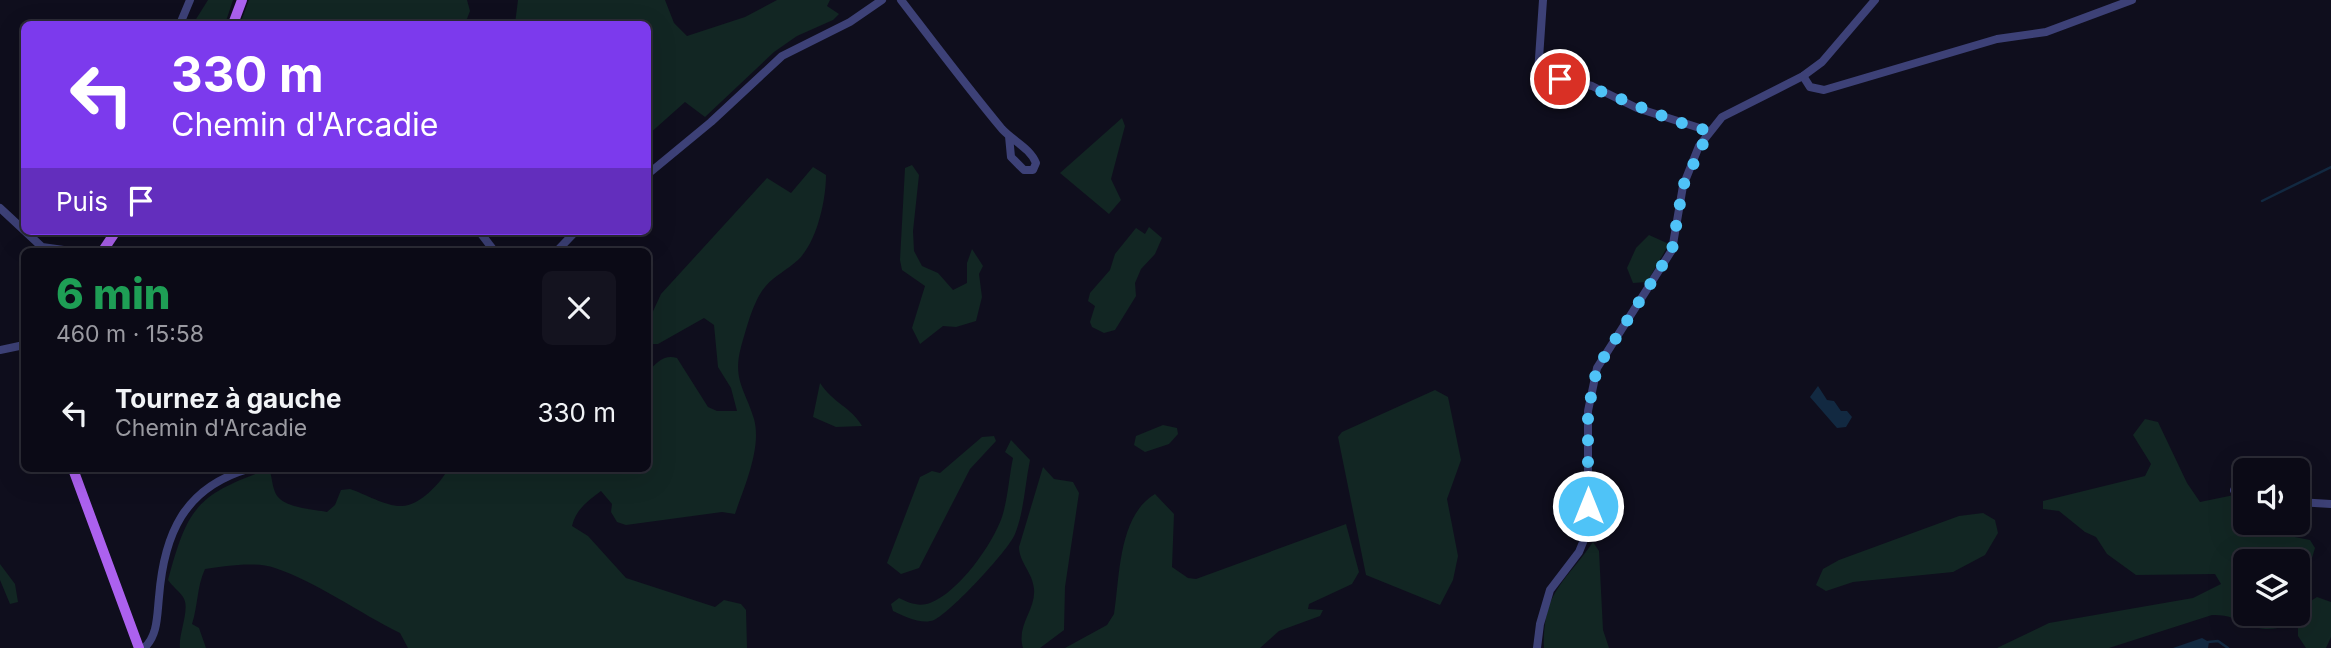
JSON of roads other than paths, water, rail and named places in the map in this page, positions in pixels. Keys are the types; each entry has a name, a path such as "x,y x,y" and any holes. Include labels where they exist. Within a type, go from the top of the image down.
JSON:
{"main road":[{"path":"234,21 242,0"},
{"path":"74,472 141,648"}],"street":[{"path":"181,21 190,0"},
{"path":"651,172 711,122 782,56 850,22 882,0"},
{"path":"901,0 1009,136"},
{"path":"1543,0 1538,73 1592,86 1637,108 1709,131"},
{"path":"1537,648 1550,590 1579,552 1588,530 1588,411 1597,368 1672,250 1683,186 1709,131 1722,117 1802,76 1835,49 1875,0"},
{"path":"1802,76 1810,87 1824,90 1997,39 2046,32 2132,0"},
{"path":"0,208 21,228"},
{"path":"29,235 42,247 49,248"},
{"path":"560,248 572,235"},
{"path":"0,350 21,346"},
{"path":"141,648 153,636 160,577 181,515 203,490 242,472"},
{"path":"2310,503 2331,504"}],"water":[{"path":"1818,386 1827,400 1834,401 1841,411 1847,411 1852,417 1846,427 1837,428 1810,397"},
{"path":"2202,638 2209,642 2208,648 2173,648"}],"waterway":[{"path":"2262,201 2331,167"},
{"path":"2208,642 2218,641 2228,648"}]}
